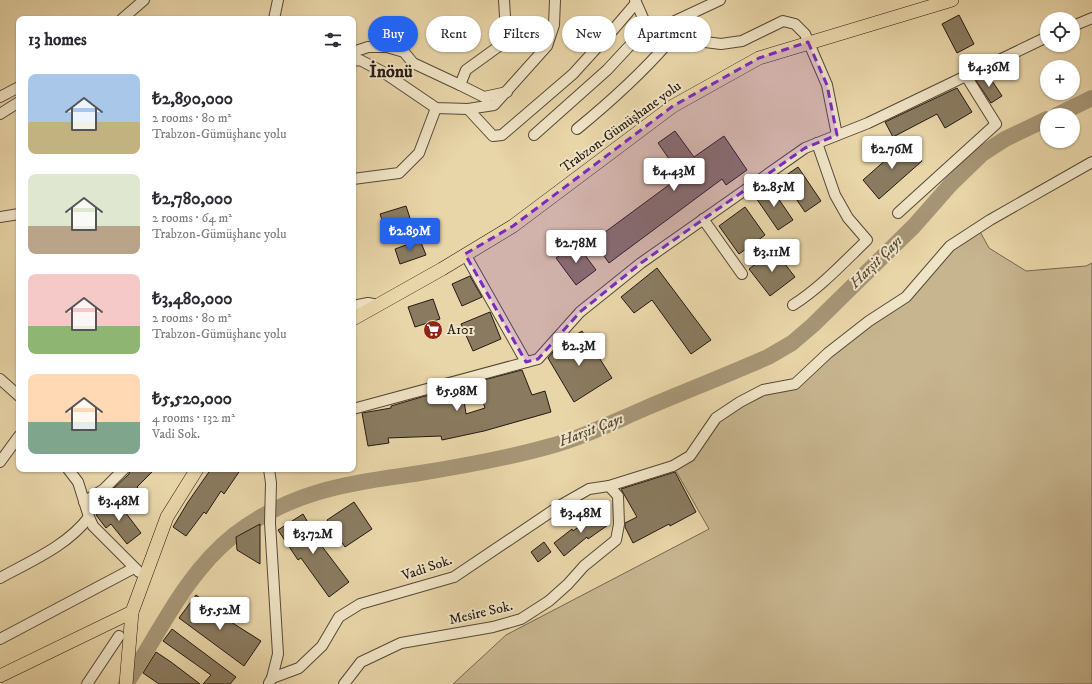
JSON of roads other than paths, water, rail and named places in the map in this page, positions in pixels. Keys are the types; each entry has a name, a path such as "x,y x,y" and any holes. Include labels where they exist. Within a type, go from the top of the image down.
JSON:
{"main road":[{"name":"Trabzon-Gümüşhane yolu","path":"356,317 513,226 673,106 759,58 808,42 952,0"},
{"path":"126,684 132,612 167,517 195,472"},
{"path":"0,676 132,612"}],"street":[{"path":"125,16 144,0"},
{"path":"275,16 278,0"},
{"path":"460,85 466,70 502,44 506,33 504,0"},
{"path":"356,61 360,60 383,72 436,108 468,109 494,105 547,46 554,25 555,0"},
{"path":"685,16 720,0"},
{"path":"468,109 493,136 502,136 573,74 614,30 636,1 642,16"},
{"path":"1080,23 1092,18"},
{"path":"711,43 721,44 742,41 783,20 795,24 805,34 826,85 837,135"},
{"path":"356,407 538,359 580,312 641,263 805,148 868,123 1040,40"},
{"path":"356,51 368,46 387,47 404,52 413,63 484,97 507,92"},
{"path":"534,135 607,70 624,52"},
{"path":"577,129 611,102 661,52"},
{"path":"898,213 996,124 966,76"},
{"path":"0,97 16,89"},
{"path":"0,114 16,104"},
{"path":"356,179 399,173 419,153 436,108"},
{"path":"793,305 827,280 867,240 848,218 834,195 817,143"},
{"name":"Vadi Sok.","path":"270,681 299,668 322,646 339,617 360,604 454,577 560,505 589,489 609,486 673,466 690,456 716,418 740,402 763,390 795,384 828,353 869,321 906,297 950,246 990,220 1092,162"},
{"path":"0,217 16,214"},
{"path":"703,219 742,274"},
{"path":"465,254 526,362"},
{"path":"356,305 368,302 378,305"},
{"path":"0,379 16,393"},
{"path":"0,462 16,440"},
{"path":"70,472 78,482 89,517 97,530 134,568 146,576"},
{"path":"84,502 104,489 121,472"},
{"path":"269,472 271,483 270,523 278,654 270,681"},
{"name":"Mesire Sok.","path":"344,684 361,662 401,644 485,628 521,619 549,601 568,584 584,566 616,540 619,524 618,496 609,486"},
{"path":"0,578 43,554 74,534 89,517"},
{"path":"0,639 134,568"},
{"path":"87,684 119,636"}],"waterway":[{"name":"Harşit Çayı","path":"1071,108 1092,98"},
{"name":"Harşit Çayı","path":"126,684 174,605 201,567 234,535 255,520 276,508 298,499 342,486 481,462 531,451 573,439 768,357 792,343 813,325 914,226 951,184 982,154 1005,139 1040,122"}],"place":[{"name":"A101","path":"433,330"}],"district":[{"name":"İnönü","path":"391,72"}]}
